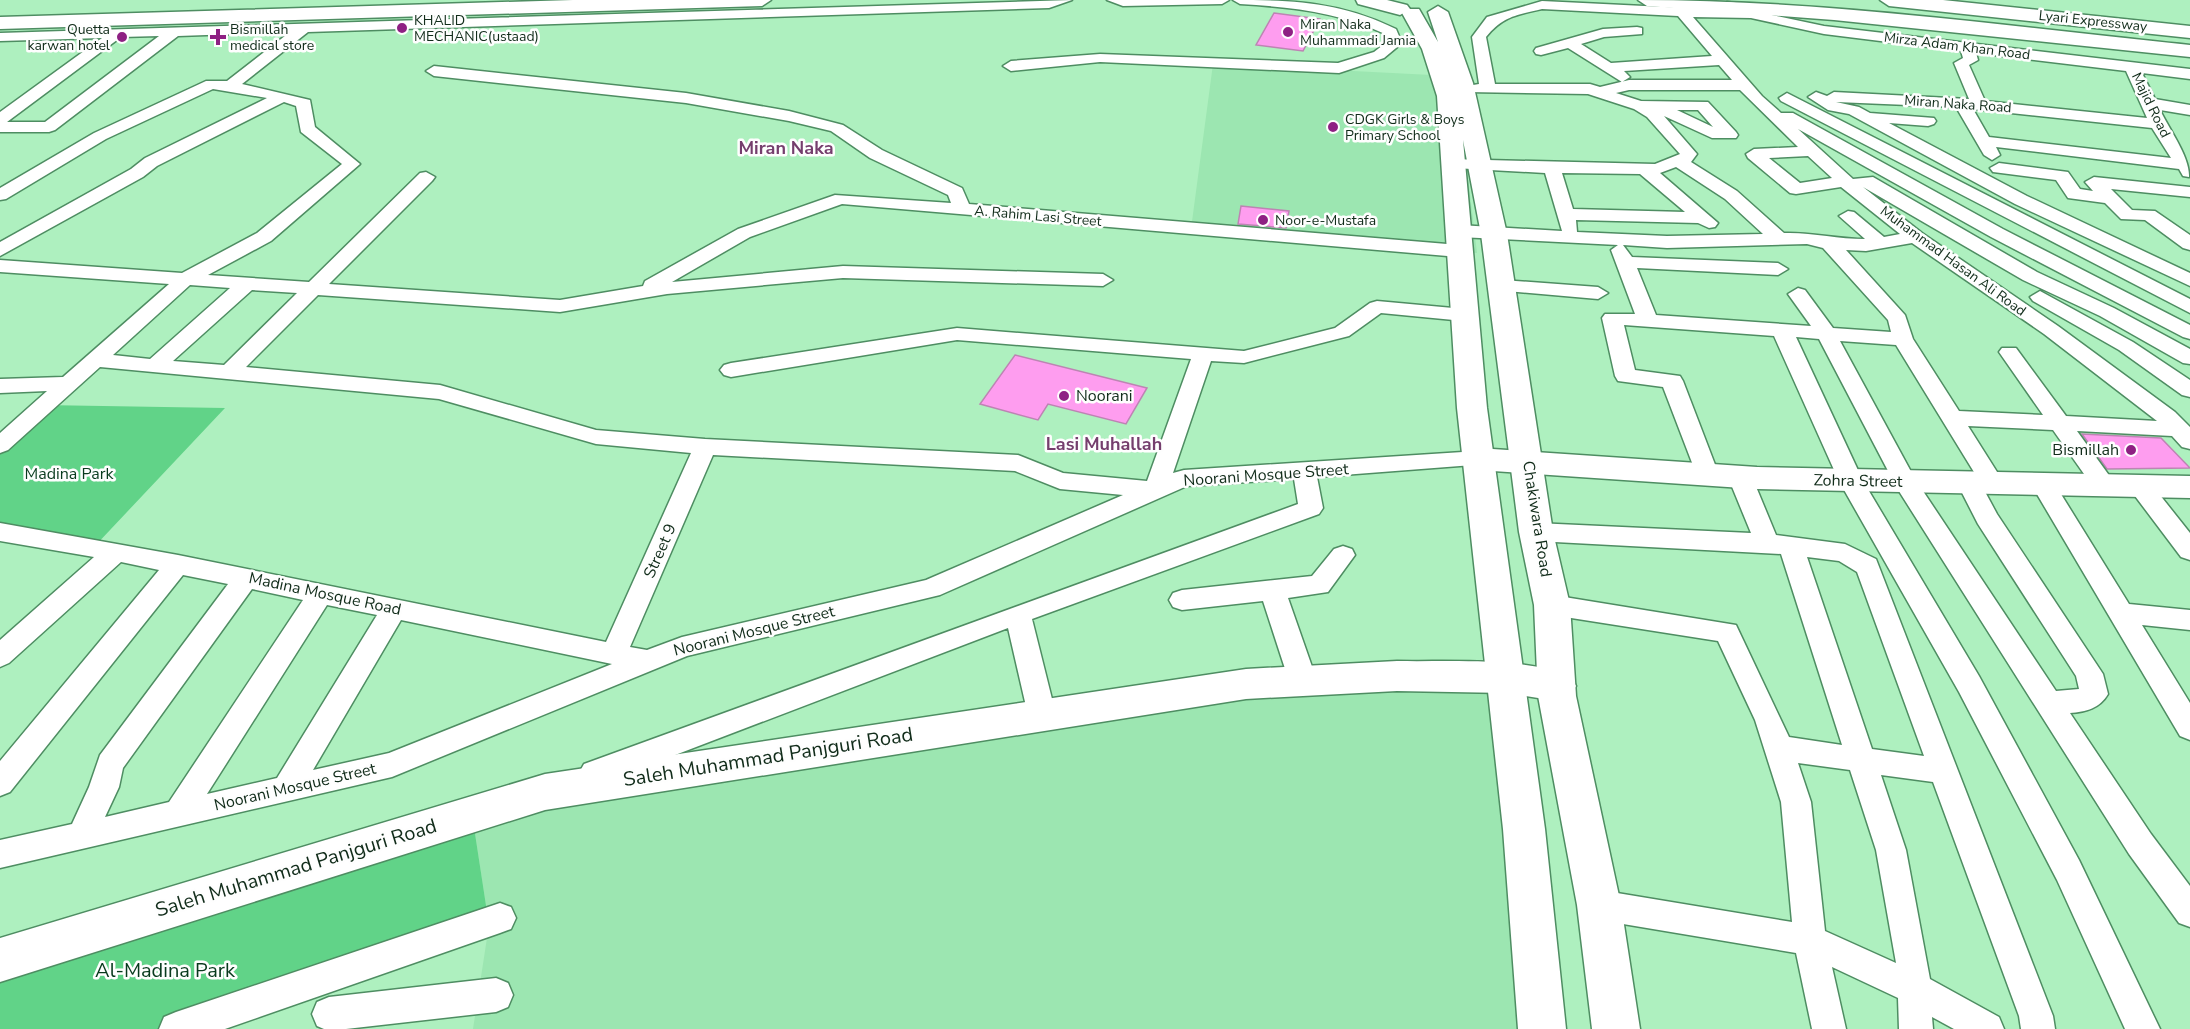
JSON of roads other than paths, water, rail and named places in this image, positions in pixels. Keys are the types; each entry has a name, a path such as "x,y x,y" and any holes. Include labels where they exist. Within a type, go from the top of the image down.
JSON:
{"main road":[{"path":"0,34 762,0"},
{"path":"1365,0 1417,7"},
{"name":"Mirza Adam Khan Road","path":"1647,0 1833,14 2190,51"},
{"name":"Lyari Expressway","path":"1889,0 2190,32"},
{"name":"Chakiwara Road","path":"1417,7 1466,89 1467,164 1459,241 1464,315 1478,459 1524,829 1542,1029"},
{"name":"Chakiwara Road","path":"1467,164 1494,234 1536,532 1552,605 1557,686 1599,905 1616,1029"},
{"name":"Zohra Street","path":"1478,459 1527,460 1740,477 2190,486"},
{"name":"Saleh Muhammad Panjguri Road","path":"0,960 545,792 1246,684 1397,676 1506,678 1557,686"}],"street":[{"path":"0,34 117,34 303,29 1026,5 1049,4 1065,0"},
{"path":"1114,0 1123,2 1222,0"},
{"path":"1011,66 1101,58 1339,68 1380,55 1395,43 1391,32 1352,16 1296,4 1240,0"},
{"path":"1467,164 1657,169 1689,154 1647,106 1601,92 1466,89 1479,46 1479,37 1492,20 1515,10 1536,6 1757,16"},
{"path":"1561,6 1618,44"},
{"name":"Mirza Adam Khan Road","path":"1727,6 1745,8 1757,16 1824,30 2190,74"},
{"name":"Muhammad Hasan Ali Road","path":"1681,11 1751,92 1811,151 1848,183 1915,237 2051,330 2182,426"},
{"path":"230,86 303,29"},
{"path":"1541,51 1603,33 1637,30"},
{"path":"0,127 49,127 173,33"},
{"path":"0,120 117,34"},
{"path":"1570,43 1627,80 1629,85"},
{"path":"1967,47 1971,60 1960,63 1976,97"},
{"path":"1608,68 1724,60"},
{"name":"Majid Road","path":"2132,66 2158,124 2188,170"},
{"path":"434,71 686,98 789,116 837,128 876,154 943,183 956,192 962,209"},
{"path":"0,195 109,132 211,84 230,86 304,103 307,129 352,165 264,237 186,279 0,445"},
{"name":"Miran Naka Road","path":"1601,92 1629,85 1751,92 1787,98 1816,97 1961,103 1976,97 2158,124"},
{"path":"1937,86 1976,97"},
{"path":"1751,92 1997,233 2190,333"},
{"path":"0,250 137,173 151,162 282,97"},
{"path":"1816,97 1834,107 1853,110 1978,177 2190,280"},
{"path":"1787,98 2190,307"},
{"path":"1961,103 1999,168"},
{"path":"2148,103 2190,110"},
{"path":"0,106 19,106"},
{"path":"1864,116 1928,121"},
{"path":"1984,141 2087,152 2188,170"},
{"path":"1811,151 1754,154 1796,189 1868,181 2030,276 2107,312 2190,358"},
{"path":"2087,152 2127,215 2149,215 2190,244"},
{"path":"1678,161 1731,195 1777,237"},
{"path":"1552,168 1572,238"},
{"path":"1978,177 1999,168 2062,176 2074,194 2111,191 2190,192"},
{"path":"1644,169 1704,218 1724,240"},
{"path":"228,373 426,177"},
{"name":"A. Rahim Lasi Street","path":"637,293 744,233 841,199 1459,241 1494,234 1616,240 1724,240 1777,237 1807,238 1830,244 1880,243 1915,237"},
{"path":"1566,214 1704,218"},
{"path":"1848,216 1880,243"},
{"path":"1616,240 1648,321"},
{"path":"1830,244 1898,320 1903,339 1952,418 1981,483 1987,518 2090,674 2094,694 2082,701 2049,703"},
{"path":"1624,262 1778,269"},
{"path":"0,266 560,306 667,288 843,272 1103,280"},
{"path":"154,366 248,283"},
{"path":"1502,286 1598,293"},
{"path":"1798,294 1826,333 1905,482 2140,843 2190,912"},
{"path":"2040,297 2126,346 2190,390"},
{"path":"731,369 957,334 1244,357 1342,332 1377,307 1464,315"},
{"path":"1707,475 1672,381 1626,376 1612,318 1903,339"},
{"path":"1782,330 1851,481 1969,684 2057,849 2143,1029"},
{"path":"2009,352 2104,485"},
{"path":"94,360 440,392 597,437 705,447 1018,463 1060,481 1156,490 1203,354"},
{"path":"0,386 68,384"},
{"path":"1952,418 2060,424 2182,426"},
{"name":"Street 9","path":"614,654 705,447"},
{"name":"Noorani Mosque Street","path":"0,854 392,765 682,647 931,588 1184,478 1305,472 1478,459"},
{"path":"545,792 1018,614 1311,508 1305,472"},
{"path":"1740,477 1779,545 1861,760 1891,850 1913,965 1916,1029"},
{"path":"2043,484 2190,728"},
{"path":"2140,486 2190,551"},
{"name":"Madina Mosque Road","path":"0,532 178,564 648,661"},
{"path":"1536,532 1779,545 1845,553 1867,566 2036,1017 2038,1029"},
{"path":"0,656 116,552"},
{"path":"1182,600 1319,585 1343,555"},
{"path":"0,783 178,564"},
{"path":"82,835 104,787 110,764 246,578"},
{"path":"1272,590 1303,681"},
{"path":"178,814 321,594"},
{"path":"1552,605 1727,632 1769,720 1796,802 1810,940 1829,1029"},
{"path":"286,790 394,609"},
{"path":"2122,613 2190,620"},
{"path":"1018,614 1042,715"},
{"path":"1778,748 1944,771"},
{"path":"1599,905 1810,940 1914,988 1987,1029"},
{"path":"176,1029 500,918"},
{"path":"342,974 327,1022 496,995"}],"place":[{"name":"KHALID MECHANIC(ustaad)","path":"402,28"},
{"name":"Miran Naka Muhammadi Jamia","path":"1288,32"},
{"name":"Quetta karwan hotel","path":"122,37"},
{"name":"Bismillah medical store","path":"218,37"},
{"name":"CDGK Girls & Boys Primary School","path":"1333,127"},
{"name":"Noor-e-Mustafa","path":"1263,220"},
{"name":"Noorani","path":"1064,396"},
{"name":"Bismillah","path":"2131,450"}],"district":[{"name":"Miran Naka","path":"786,148"},
{"name":"Lasi Muhallah","path":"1104,444"}],"park label":[{"name":"Madina Park","path":"69,474"},
{"name":"Al-Madina Park","path":"165,970"}]}
